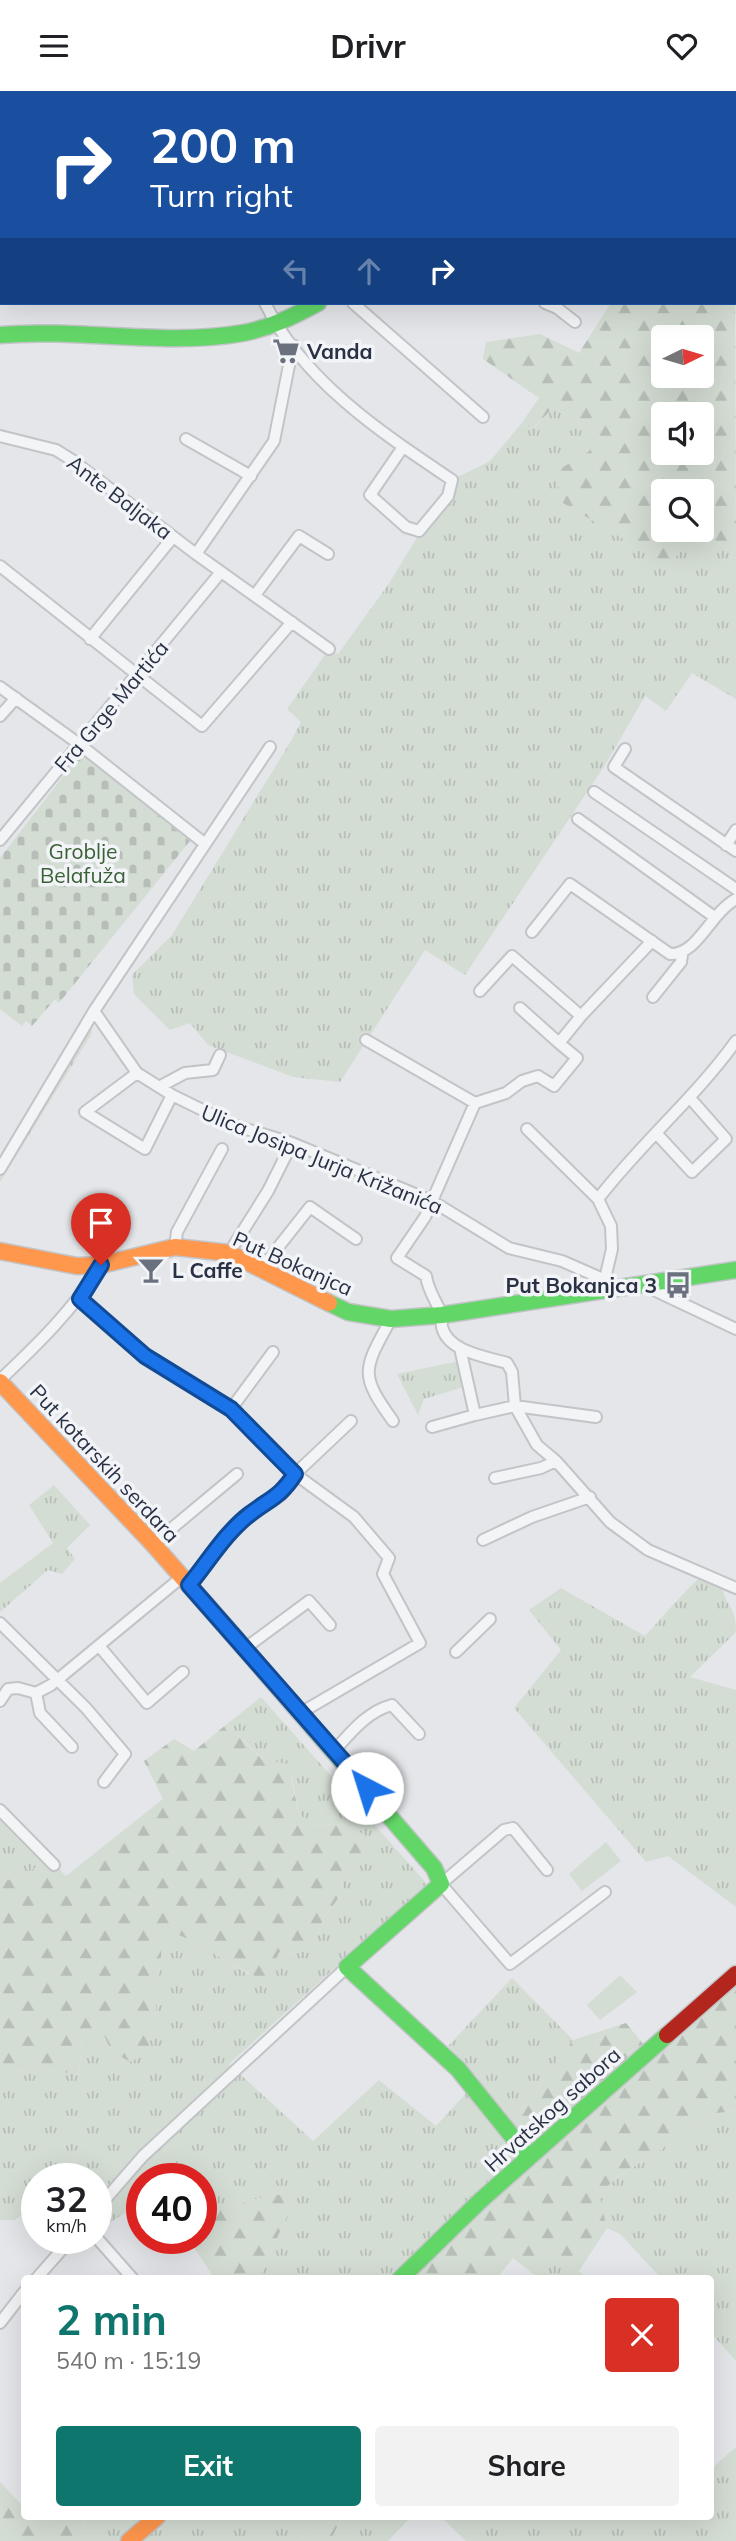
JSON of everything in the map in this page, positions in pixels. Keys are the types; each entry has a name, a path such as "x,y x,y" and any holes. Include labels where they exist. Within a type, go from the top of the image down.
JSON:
{"main road":[{"path":"0,335 24,331 177,338 277,324 293,319 315,305"},
{"name":"Put Bokanjca","path":"0,1251 77,1266 101,1265 175,1247 229,1253 348,1312 391,1319 442,1315 605,1284 641,1284 736,1270"},
{"name":"Put kotarskih serdara","path":"0,1381 153,1544 335,1750 434,1868 441,1884"},
{"path":"441,1884 347,1967 382,2004 430,2041 457,2067 529,2158"},
{"name":"Hrvatskog sabora","path":"404,2275 529,2158 736,1974"},
{"path":"129,2541 154,2520"}],"street":[{"path":"266,305 293,345 352,409 452,480 447,496 419,531 406,527 370,495 375,483 402,447"},
{"path":"355,305 483,417"},
{"path":"550,305 575,322"},
{"path":"196,554 274,441 293,345"},
{"name":"Ante Baljaka","path":"0,436 56,450 330,649"},
{"path":"186,439 251,476"},
{"path":"255,595 299,536 328,554"},
{"path":"90,639 173,537"},
{"path":"0,566 202,726 292,622"},
{"name":"Fra Grge Martića","path":"0,841 221,572"},
{"path":"0,687 79,744 204,843"},
{"path":"0,716 16,698"},
{"path":"0,1169 94,1011 270,747"},
{"path":"625,749 614,767 731,848 736,830"},
{"path":"594,792 736,889"},
{"path":"578,819 713,916"},
{"path":"532,932 570,884 670,954 682,955"},
{"path":"653,996 713,916 736,899"},
{"path":"559,1043 652,941"},
{"path":"481,991 512,956 581,1016"},
{"path":"366,1040 475,1103 506,1093 522,1081 538,1076 554,1086 577,1058 520,1008"},
{"name":"Ulica Josipa Jurja Križanića","path":"94,1011 137,1073 172,1095 233,1125 292,1143 432,1201 509,1248 536,1257 562,1261 605,1284"},
{"path":"598,1199 690,1098 736,1041"},
{"path":"159,1087 185,1073 213,1070 220,1055"},
{"path":"137,1073 85,1112 145,1149 172,1095"},
{"path":"656,1133 692,1173 726,1139 690,1098"},
{"path":"475,1103 425,1217 397,1258 426,1276 428,1287 442,1315 442,1328 460,1348 475,1415"},
{"path":"527,1129 598,1199 611,1226 612,1249 605,1284"},
{"path":"229,1253 268,1191 292,1143"},
{"path":"175,1247 177,1232 222,1149"},
{"path":"261,1269 310,1206 356,1239"},
{"path":"0,1381 45,1338 80,1299 101,1265"},
{"path":"641,1284 736,1329"},
{"path":"80,1299 145,1356 231,1409 295,1474 361,1526 389,1558 383,1574 420,1643 302,1713"},
{"path":"391,1319 370,1360 368,1383 393,1422"},
{"path":"460,1348 507,1363 512,1372 515,1406 537,1445 556,1461 610,1522 648,1551 736,1588"},
{"path":"231,1409 273,1352"},
{"path":"432,1427 515,1406 596,1417"},
{"path":"0,1701 8,1689 18,1688 36,1693 185,1581 250,1514 282,1494 295,1474 351,1421"},
{"path":"495,1478 541,1468 556,1461"},
{"path":"153,1544 237,1474"},
{"path":"483,1540 532,1517 590,1497"},
{"path":"244,1649 309,1601 330,1625"},
{"path":"456,1652 490,1619"},
{"path":"0,1623 110,1734 125,1754 104,1782"},
{"path":"100,1647 147,1703 184,1672"},
{"path":"36,1693 40,1713 72,1747"},
{"path":"335,1750 355,1727 382,1707 392,1705 401,1710 419,1734"},
{"path":"0,1810 54,1865"},
{"path":"547,1870 513,1828 495,1837 441,1884 510,1964 605,1892"},
{"path":"112,2192 143,2156 347,1967"},
{"path":"40,2275 58,2254"},
{"path":"111,2254 129,2275"},
{"path":"0,2323 21,2296"}],"green space":[{"path":"610,305 735,305 736,556 714,541 714,479 651,479 651,542 691,542 667,565 563,503 557,482 558,470 588,452 600,437 554,407 533,428 521,424 539,398 483,359 486,342 540,334 579,353"},
{"path":"554,407 600,437 588,452 558,471 667,565 691,542 714,541 736,556 736,699 692,673 666,711 645,696 605,765 465,975 425,950 340,1082 293,1077 208,1045 190,1023 170,1030 134,994 132,975 172,935 291,741 301,722 287,709 329,649 338,654 388,585 452,480 490,461 521,424 534,428"},
{"name":"Groblje Belafuža","path":"81,753 190,841 59,1003 55,999 32,1026 26,1021 22,1026 0,1009 0,858"},
{"path":"92,1028 91,1035 0,1182 0,1174 86,1031"},
{"path":"464,1360 470,1385 424,1399 418,1415 397,1374"},
{"path":"54,1485 90,1525 67,1548 75,1559 62,1574 48,1570 0,1612 0,1583 53,1543 29,1505"},
{"path":"701,1577 722,1587 736,1624 736,1632 690,1677 736,1690 736,1907 668,1856 646,1862 514,1708 561,1650 529,1610 561,1588 645,1636"},
{"path":"261,1697 427,1884 229,2064 313,2141 379,2080 436,2126 479,2079 448,2046 512,1978 573,2040 518,2115 545,2146 415,2275 260,2275 288,2214 270,2195 233,2206 217,2205 217,2163 126,2163 126,2212 112,2221 112,2163 21,2163 21,2216 14,2220 0,2220 0,2074 35,2069 79,2074 82,2040 100,2026 147,2052 155,2016 162,1946 171,1931 188,1938 248,1974 280,1951 296,1953 312,1949 323,1919 342,1893 343,1872 371,1842 358,1830 345,1825 313,1826 299,1814 292,1778 263,1759 227,1724"},
{"path":"227,1724 262,1759 288,1764 299,1814 313,1826 345,1825 372,1842 343,1872 342,1893 323,1919 312,1949 296,1953 280,1951 265,1980 171,1932 162,1946 155,2016 148,2052 131,2062 112,2052 100,2027 82,2040 79,2074 35,2069 0,2074 0,1882 27,1875 47,1857 66,1876 163,1799 144,1761 174,1739 194,1751"},
{"path":"0,1816 47,1857 27,1875 0,1882"},
{"path":"606,1842 621,1861 582,1891 569,1874"},
{"path":"620,1975 637,1992 600,2020 587,2005"},
{"path":"736,1986 736,2111 717,2113 616,2178 599,2195 607,2228 579,2271 550,2247 537,2258 513,2258 499,2275 416,2275 544,2146 518,2115 573,2040 626,2023 654,2057"},
{"path":"736,2111 736,2361 714,2336 714,2275 658,2275 620,2234 607,2228 599,2195 616,2178 717,2113"},
{"path":"270,2195 291,2195 288,2214 260,2275 212,2275 198,2254 217,2254 217,2205 233,2206"},
{"path":"550,2247 583,2275 534,2275 513,2258 537,2258"},
{"path":"736,2447 736,2541 466,2541 444,2520 714,2520 714,2466"},
{"path":"0,2482 21,2504 21,2520 84,2520 81,2541 0,2541"},
{"path":"84,2520 314,2520 312,2532 296,2541 81,2541"},
{"path":"314,2520 340,2520 330,2541 296,2541 312,2532"},
{"path":"340,2520 408,2520 388,2541 330,2541"}],"traffic: fast":[{"path":"0,335 30,333 152,338 213,337 263,328 314,305"},
{"path":"329,1303 348,1312 391,1319 442,1315 736,1270"},
{"path":"232,1634 434,1868 441,1884 347,1967 458,2069 529,2157"},
{"path":"404,2275 481,2200 667,2035"}],"traffic: slow":[{"path":"0,1251 77,1266 101,1265 175,1247 229,1253 329,1303"},
{"path":"0,1382 153,1544 232,1634"},
{"path":"129,2541 154,2520"}],"traffic: jam":[{"path":"667,2035 736,1974"}],"place":[{"name":"Vanda","path":"286,351"},
{"name":"L Caffe","path":"151,1270"},
{"name":"Put Bokanjca 3","path":"678,1285"}],"route":[{"path":"101,1265 80,1299 145,1356 231,1409 295,1474 282,1494 250,1514 227,1538 189,1585 367,1788"}]}
